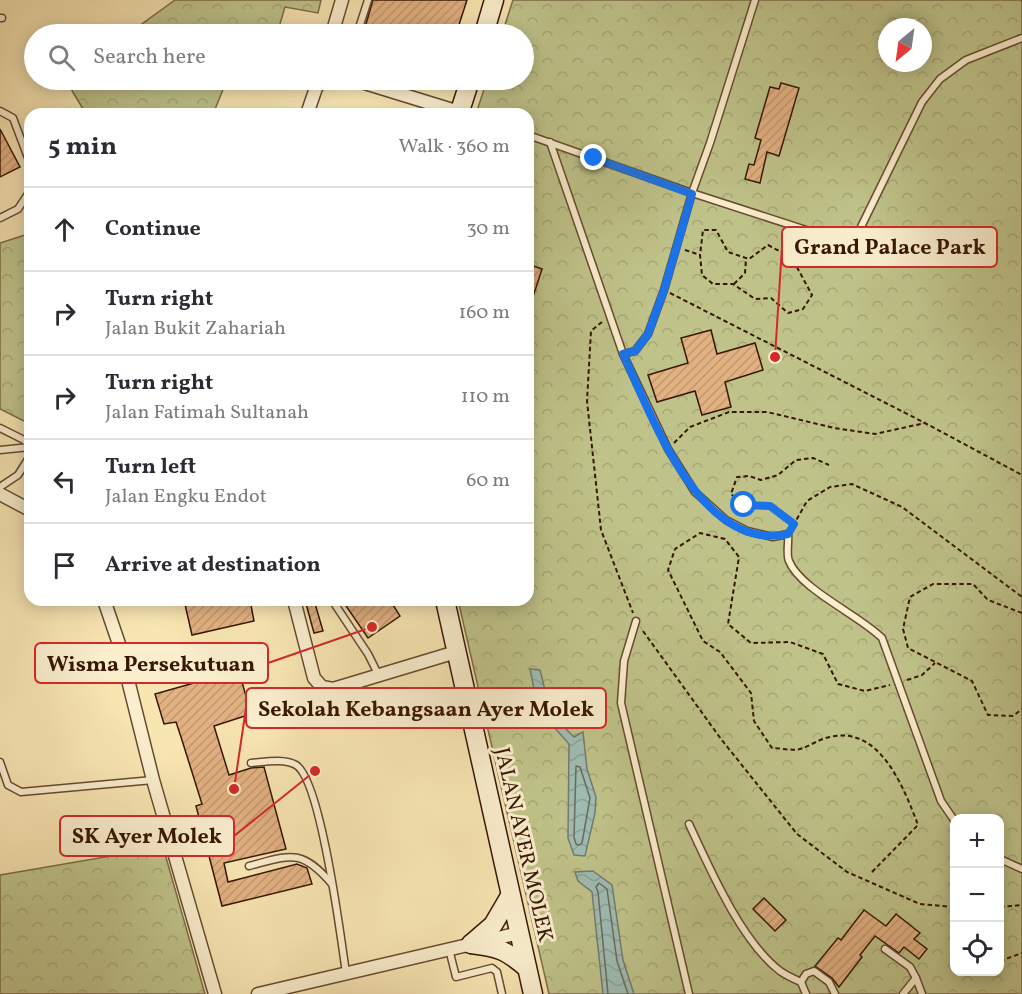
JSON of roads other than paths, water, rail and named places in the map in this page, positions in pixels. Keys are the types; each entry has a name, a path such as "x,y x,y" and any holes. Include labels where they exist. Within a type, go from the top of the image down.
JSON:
{"main road":[{"path":"487,24 494,0"},
{"path":"463,108 468,90"},
{"name":"JALAN AYER MOLEK","path":"445,606 533,994"},
{"path":"471,944 494,926 510,896"},
{"path":"471,944 496,947 512,955 527,968"}],"street":[{"path":"335,24 342,0"},
{"path":"309,108 315,90"},
{"path":"387,90 446,108"},
{"path":"0,494 24,507"},
{"path":"106,606 119,644 153,780 215,994"},
{"path":"296,606 314,678 322,687 333,689 456,652"},
{"path":"258,994 519,933"}],"lane":[{"path":"360,24 368,0"},
{"path":"623,354 635,351 648,334 664,290 692,194 755,0"},
{"path":"534,137 692,194 837,240 851,237 860,229 922,102 940,79 966,60 1022,38"},
{"path":"0,111 13,118 24,147"},
{"path":"550,142 623,354 668,449 695,492 726,520 747,531 773,537 788,534 789,561 806,584 871,627 882,638 941,801 950,814"},
{"path":"0,218 18,209 24,200"},
{"path":"0,429 24,440"},
{"path":"0,450 24,448"},
{"path":"0,488 18,475 24,466"},
{"path":"336,606 368,654 379,676"},
{"path":"636,621 624,661 621,704 689,994"},
{"path":"0,762 8,785 21,792 153,780"},
{"path":"251,763 294,764 302,770 312,792 333,884 346,974"},
{"path":"689,824 726,899 756,946 782,972 801,982 806,994"},
{"path":"249,866 294,856 300,857 314,866 333,884"},
{"path":"1004,861 1022,869"},
{"path":"885,949 910,967 921,994"},
{"path":"449,950 456,977 492,968 497,972 502,994"},
{"path":"801,982 806,974 814,970 829,982 835,994"},
{"path":"903,994 916,978"}],"water":[{"path":"530,669 540,670 551,714 574,737 583,732 587,769 596,797 595,813 585,856 574,855 568,838 569,744 538,709"},
{"path":"593,871 612,885 623,960 634,994 603,994 592,892 578,881 575,872"}],"place":[{"name":"Grand Palace Park","path":"775,357"},
{"name":"Wisma Persekutuan","path":"372,627"},
{"name":"SK Ayer Molek","path":"315,771"},
{"name":"Sekolah Kebangsaan Ayer Molek","path":"234,789"}]}
